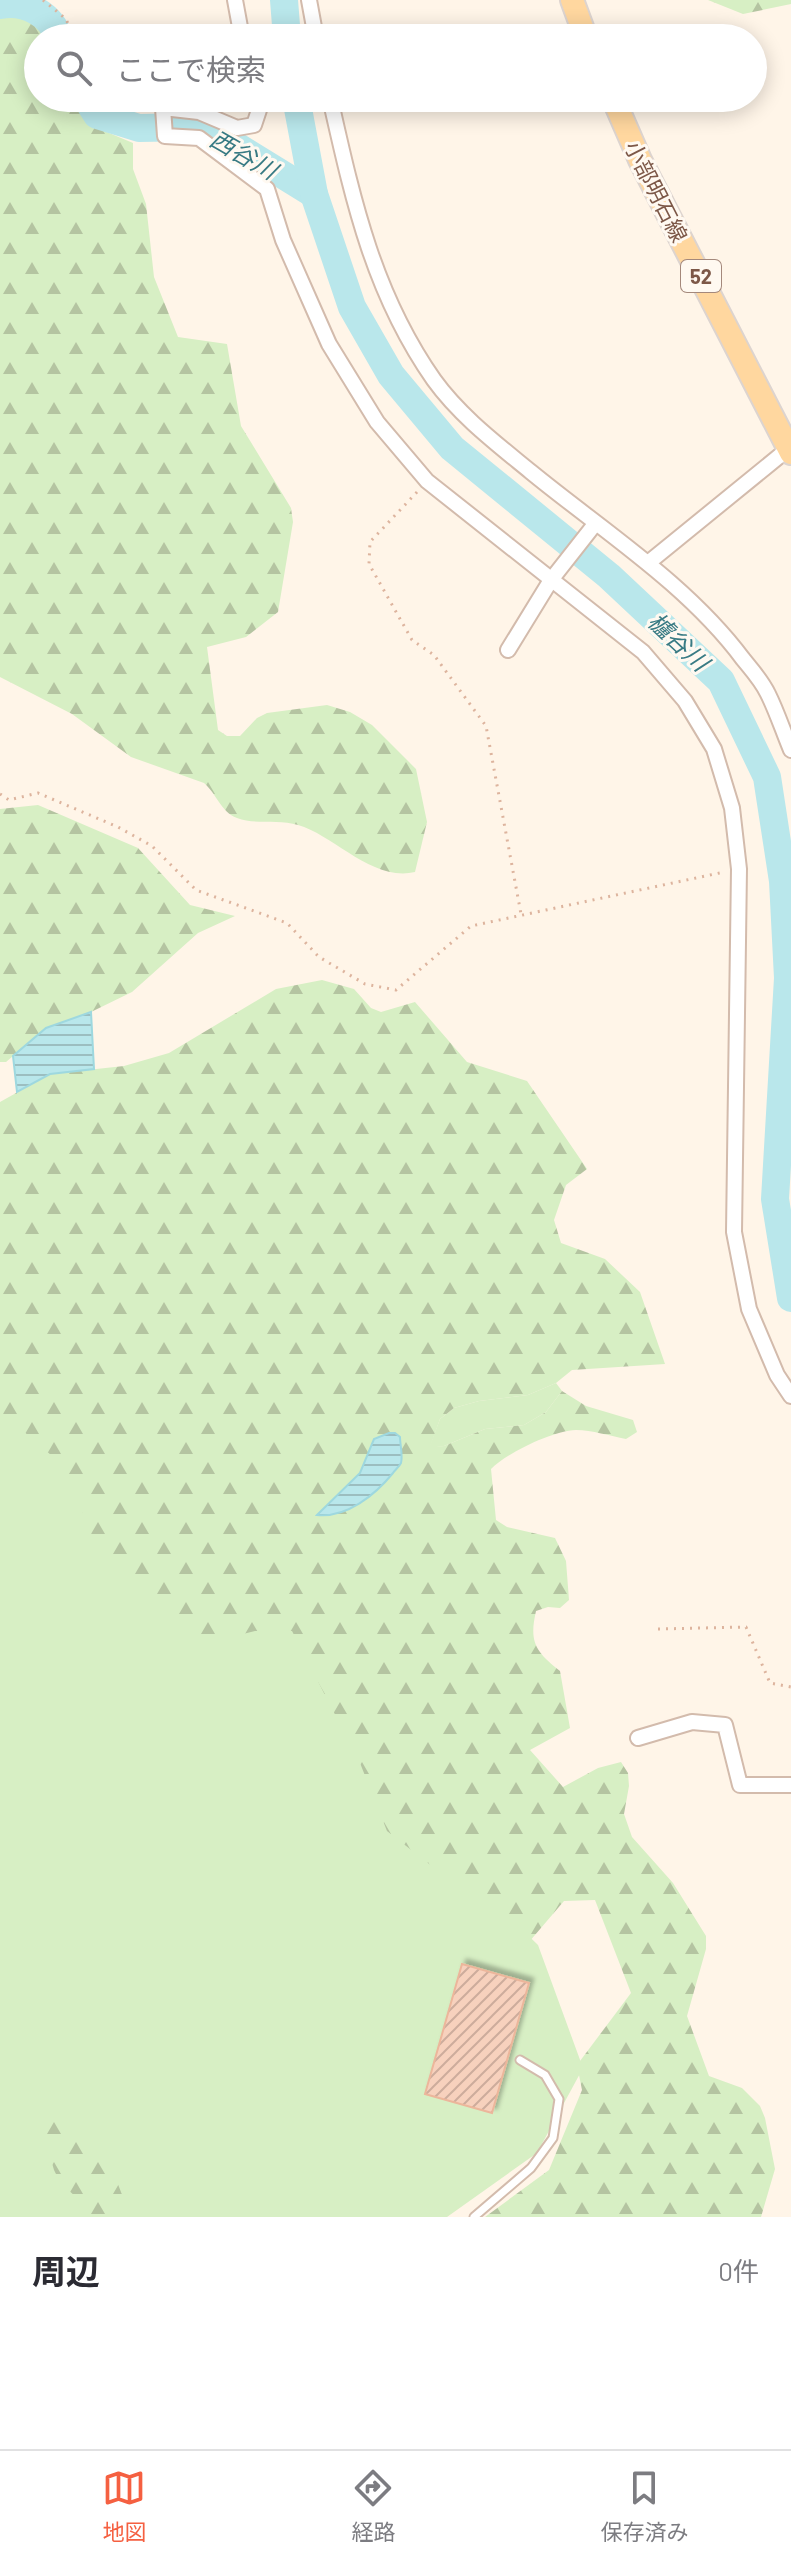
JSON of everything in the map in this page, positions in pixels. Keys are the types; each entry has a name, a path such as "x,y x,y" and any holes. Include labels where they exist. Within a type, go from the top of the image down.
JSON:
{"main road":[{"path":"572,0 581,24"},
{"name":"小部明石線","path":"619,112 640,160 790,451"}],"street":[{"path":"235,0 239,24"},
{"path":"309,0 313,24"},
{"path":"163,112 165,136 199,138 267,189 283,240 329,344 377,422 427,481 643,652 685,701 714,749 732,808 739,869 734,1232 749,1309 777,1375 791,1396"},
{"path":"199,112 237,128 254,125 258,112"},
{"path":"333,112 355,210 372,260 387,298 436,382 484,434 648,563 722,631 767,691 791,750"},
{"path":"648,563 790,451"},
{"path":"508,650 551,580 595,524"},
{"path":"638,1738 692,1722 725,1725 740,1785 791,1785"}],"lane":[{"path":"474,2217 531,2168 553,2138 559,2099 545,2075 520,2060"}],"path":[{"path":"43,0 68,24"},
{"path":"427,481 370,542 369,564 412,640 434,655 486,726 521,914"},
{"path":"0,794 9,800 38,793 118,827 152,846 196,890 287,923 319,957 365,984 396,990 471,926 739,869"},
{"path":"658,1629 746,1627 770,1683 791,1687"}],"green space":[{"path":"708,0 791,0 791,4 743,14"},
{"path":"9,11 39,24 24,24 24,112 84,112 90,125 133,143 133,169 146,204 154,277 178,337 227,344 241,426 291,508 293,522 278,612 246,637 207,647 218,730 227,736 240,736 257,718 267,713 327,705 350,712 372,725 416,769 427,822 415,872 399,873 369,864 298,825 237,818 227,811 204,783 131,757 72,714 0,677 0,13"},
{"path":"38,805 138,848 190,905 235,916 198,933 132,992 91,1012 46,1028 6,1062 0,1062 0,809"},
{"path":"322,980 354,989 371,1008 381,1012 415,1002 467,1062 527,1081 587,1169 566,1185 554,1220 561,1243 605,1259 640,1292 665,1364 572,1370 556,1383 528,1395 479,1401 454,1408 440,1419 430,1447 444,1446 485,1429 524,1425 546,1412 562,1391 586,1406 633,1420 637,1432 626,1439 588,1431 566,1431 530,1444 491,1469 496,1520 507,1527 555,1538 566,1561 569,1600 560,1608 548,1607 536,1611 533,1631 540,1651 560,1671 570,1728 530,1750 563,1787 598,1768 621,1762 628,1773 624,1814 632,1837 673,1883 706,1936 706,1949 687,2016 709,2076 742,2088 760,2106 765,2118 775,2169 761,2217 485,2217 549,2170 582,2090 577,2065 631,1993 595,1900 564,1901 529,1942 387,1831 360,1763 292,1631 255,1631 215,1641 189,1635 145,1601 112,1563 90,1532 66,1468 0,1411 0,1102 50,1074 124,1066 169,1053 276,989"},
{"path":"0,1358 293,1618 495,1903 538,1945 583,2068 537,2153 447,2217 0,2217"},
{"path":"556,1383 562,1391 546,1412 524,1425 485,1429 444,1446 429,1448 440,1419 454,1408 479,1401 528,1395"},
{"path":"45,2112 76,2125 98,2146 131,2217 88,2217 79,2200 60,2182 54,2170 42,2128"}],"water":[{"path":"91,1012 94,1069 50,1074 17,1092 13,1056 46,1028"},
{"path":"389,1433 400,1437 402,1460 386,1481 369,1497 349,1509 317,1515 360,1473 374,1439"}],"building":[{"path":"462,1964 529,1983 492,2113 425,2094"}],"waterway":[{"name":"櫨谷川","path":"284,0 286,24"},
{"name":"西谷川","path":"0,5 28,7 51,24"},
{"name":"西谷川","path":"95,112 139,128 197,127 225,139 314,194"},
{"name":"櫨谷川","path":"299,112 314,194 352,307 391,375 452,448 609,576 721,681 767,777 783,881 788,978 775,1199 791,1298"}]}
